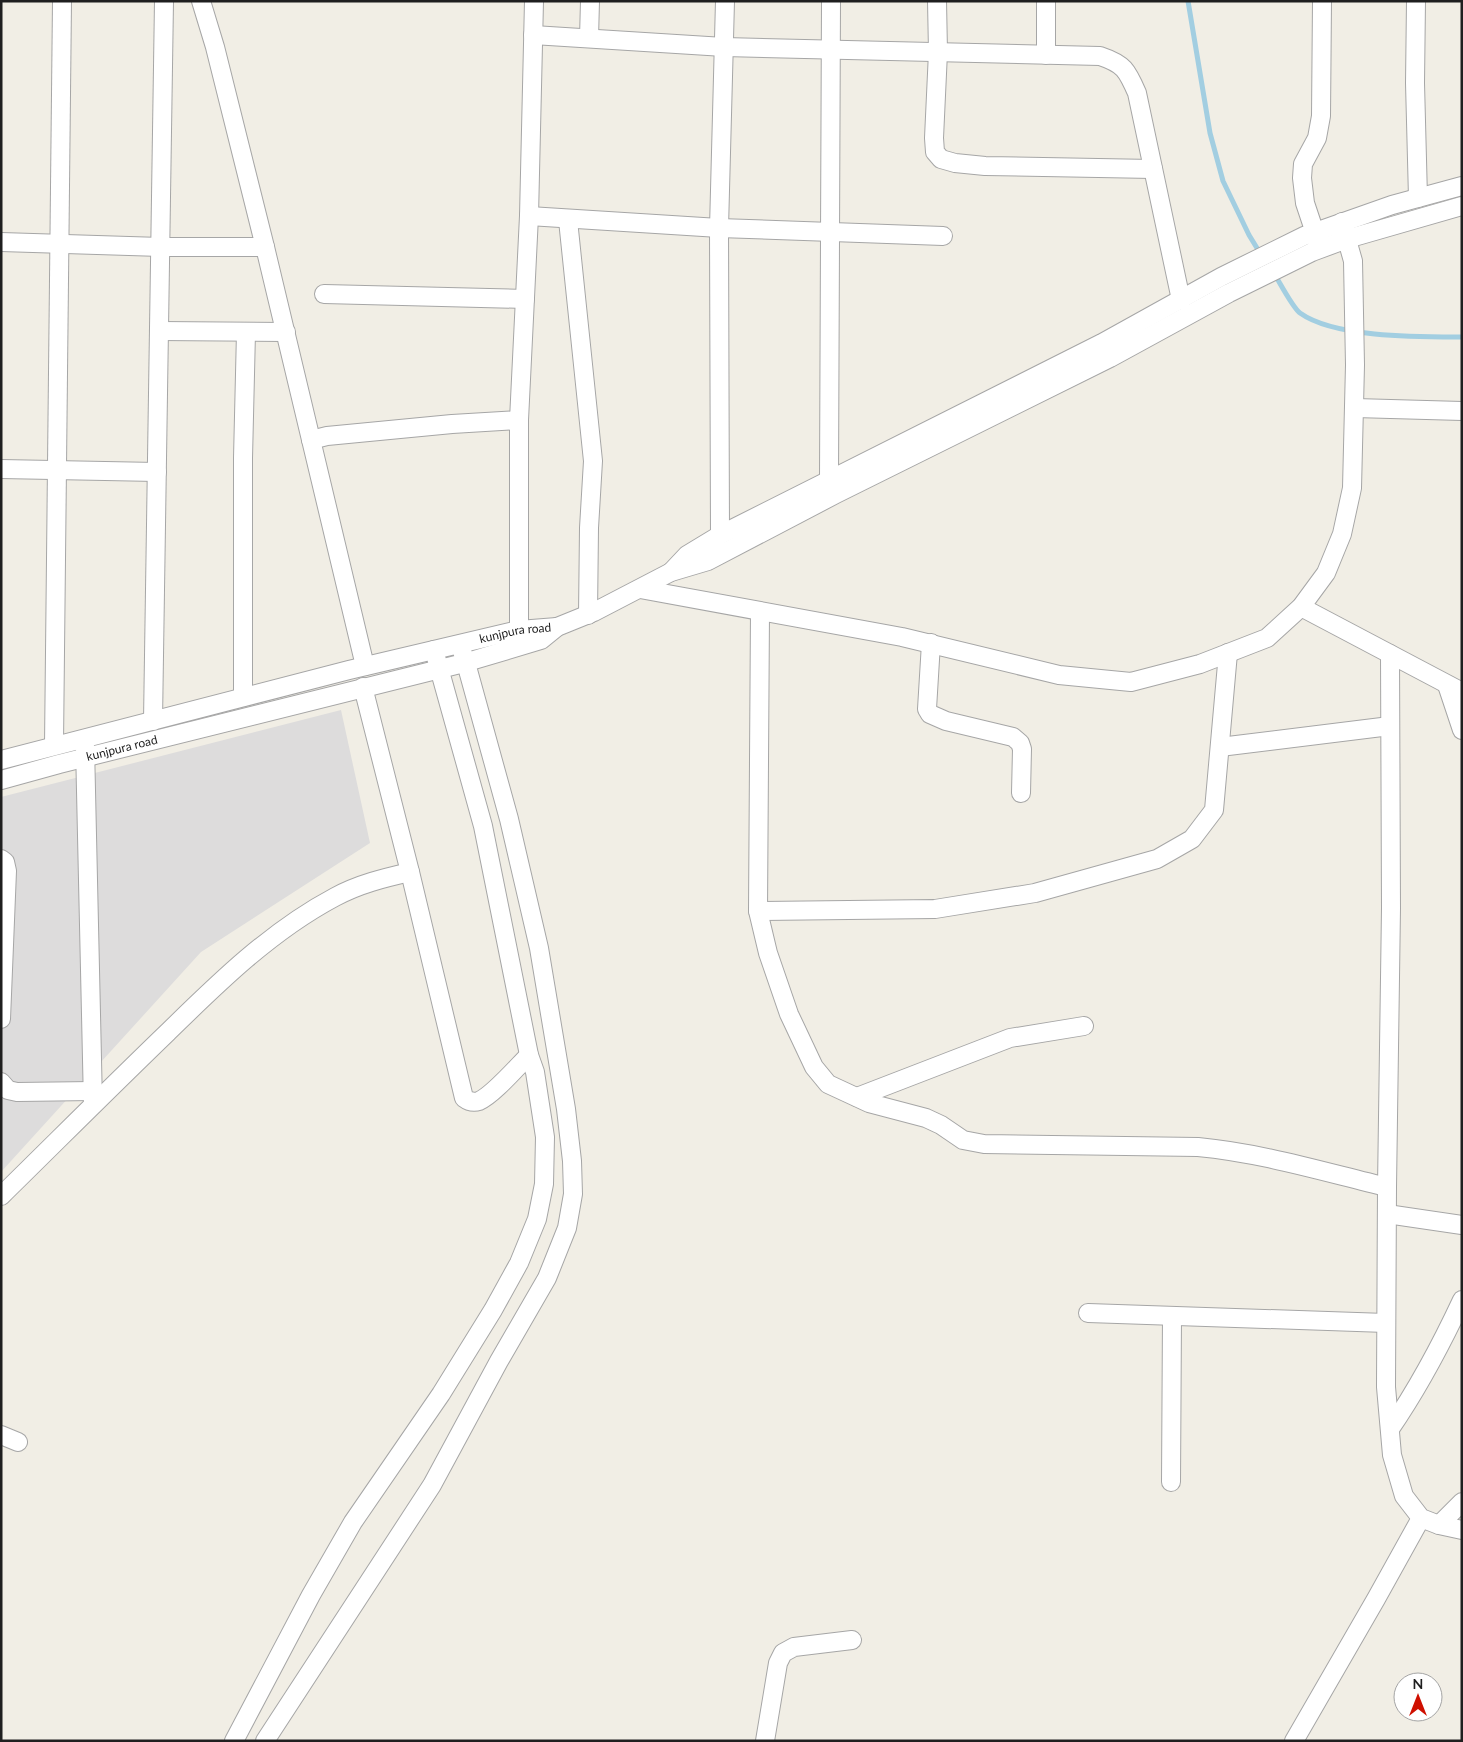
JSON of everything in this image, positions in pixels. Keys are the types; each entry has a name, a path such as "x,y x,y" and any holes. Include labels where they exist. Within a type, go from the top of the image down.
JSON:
{"street":[{"path":"54,745 61,244 62,1"},
{"path":"153,721 164,1"},
{"path":"201,1 215,47 286,332 365,666"},
{"path":"518,630 519,420 529,216 534,1"},
{"path":"589,38 590,1"},
{"path":"720,535 719,228 725,1"},
{"path":"829,479 831,1"},
{"path":"937,1 938,52 934,138 935,152 941,159 955,163 985,166 1153,169"},
{"path":"1046,1 1046,54"},
{"path":"1316,251 1309,234 1302,178 1303,164 1317,138 1321,116 1322,1"},
{"path":"1416,1 1415,83 1418,198"},
{"path":"533,35 831,50 1100,56 1118,62 1130,77 1137,93 1181,300"},
{"path":"557,627 588,615 640,590 671,572 708,561 836,494 1110,358 1229,293 1316,251 1345,231 1418,198 1462,186"},
{"path":"671,572 687,555 720,535 1102,343 1221,277 1309,234 1345,231 1462,206"},
{"path":"529,216 568,220 719,228 943,236"},
{"path":"568,220 593,461 588,564 588,615"},
{"path":"640,590 902,637 1059,675 1131,682 1200,664 1267,638 1301,607 1326,572 1342,534 1352,488 1355,408 1353,261 1345,231"},
{"path":"1,242 161,247 265,247"},
{"path":"324,294 525,299"},
{"path":"159,331 286,332"},
{"path":"243,698 243,458 246,332"},
{"path":"1355,408 1462,411"},
{"path":"311,440 327,436 452,424 519,420"},
{"path":"1,469 157,472"},
{"path":"1301,607 1454,688 1462,730"},
{"path":"760,612 758,911 768,953 786,1005 814,1067 828,1084 869,1103 926,1118 941,1125 963,1140 976,1143 1198,1147 1252,1154 1387,1187"},
{"name":"kunjpura road","path":"1,760 365,666 518,630 557,627"},
{"name":"kunjpura road","path":"1,780 363,687 466,663 541,640 557,627"},
{"path":"931,644 927,709 930,714 946,721 1013,737 1020,743 1022,749 1021,793"},
{"path":"265,1741 432,1485 499,1360 547,1278 567,1228 573,1194 571,1152 566,1109 539,948 510,819 460,645"},
{"path":"234,1741 311,1596 353,1522 441,1394 493,1310 518,1263 537,1220 544,1184 545,1137 535,1072 529,1054 483,826 434,650"},
{"path":"758,911 934,909 1035,893 1158,859 1192,839 1214,810 1228,653"},
{"path":"1390,654 1391,908 1386,1387 1392,1455 1404,1496 1421,1518 1439,1525 1462,1530"},
{"path":"363,687 464,1098 469,1101 478,1102 488,1095 529,1054"},
{"path":"1220,747 1390,726"},
{"path":"85,738 93,1098"},
{"path":"1,859 5,862 7,871 1,1019"},
{"path":"1,1196 93,1098 256,950 302,916 336,896 371,882 410,872"},
{"path":"857,1097 1010,1038 1084,1026"},
{"path":"1,1082 8,1090 17,1092 93,1098"},
{"path":"1387,1214 1462,1225"},
{"path":"1390,1429 1411,1399 1432,1363 1462,1300"},
{"path":"1088,1313 1386,1323"},
{"path":"1170,1482 1172,1316"},
{"path":"1,1435 18,1442"},
{"path":"1439,1525 1462,1502"},
{"path":"1294,1741 1421,1518"},
{"path":"765,1741 778,1663 783,1653 794,1647 852,1640"}],"shaded area":[{"path":"341,710 370,843 201,952 1,1172 1,797"}],"waterway":[{"path":"1188,1 1210,133 1223,181 1249,235 1260,253"},
{"path":"1275,275 1297,310 1315,321 1355,332 1401,336 1462,337"}]}
